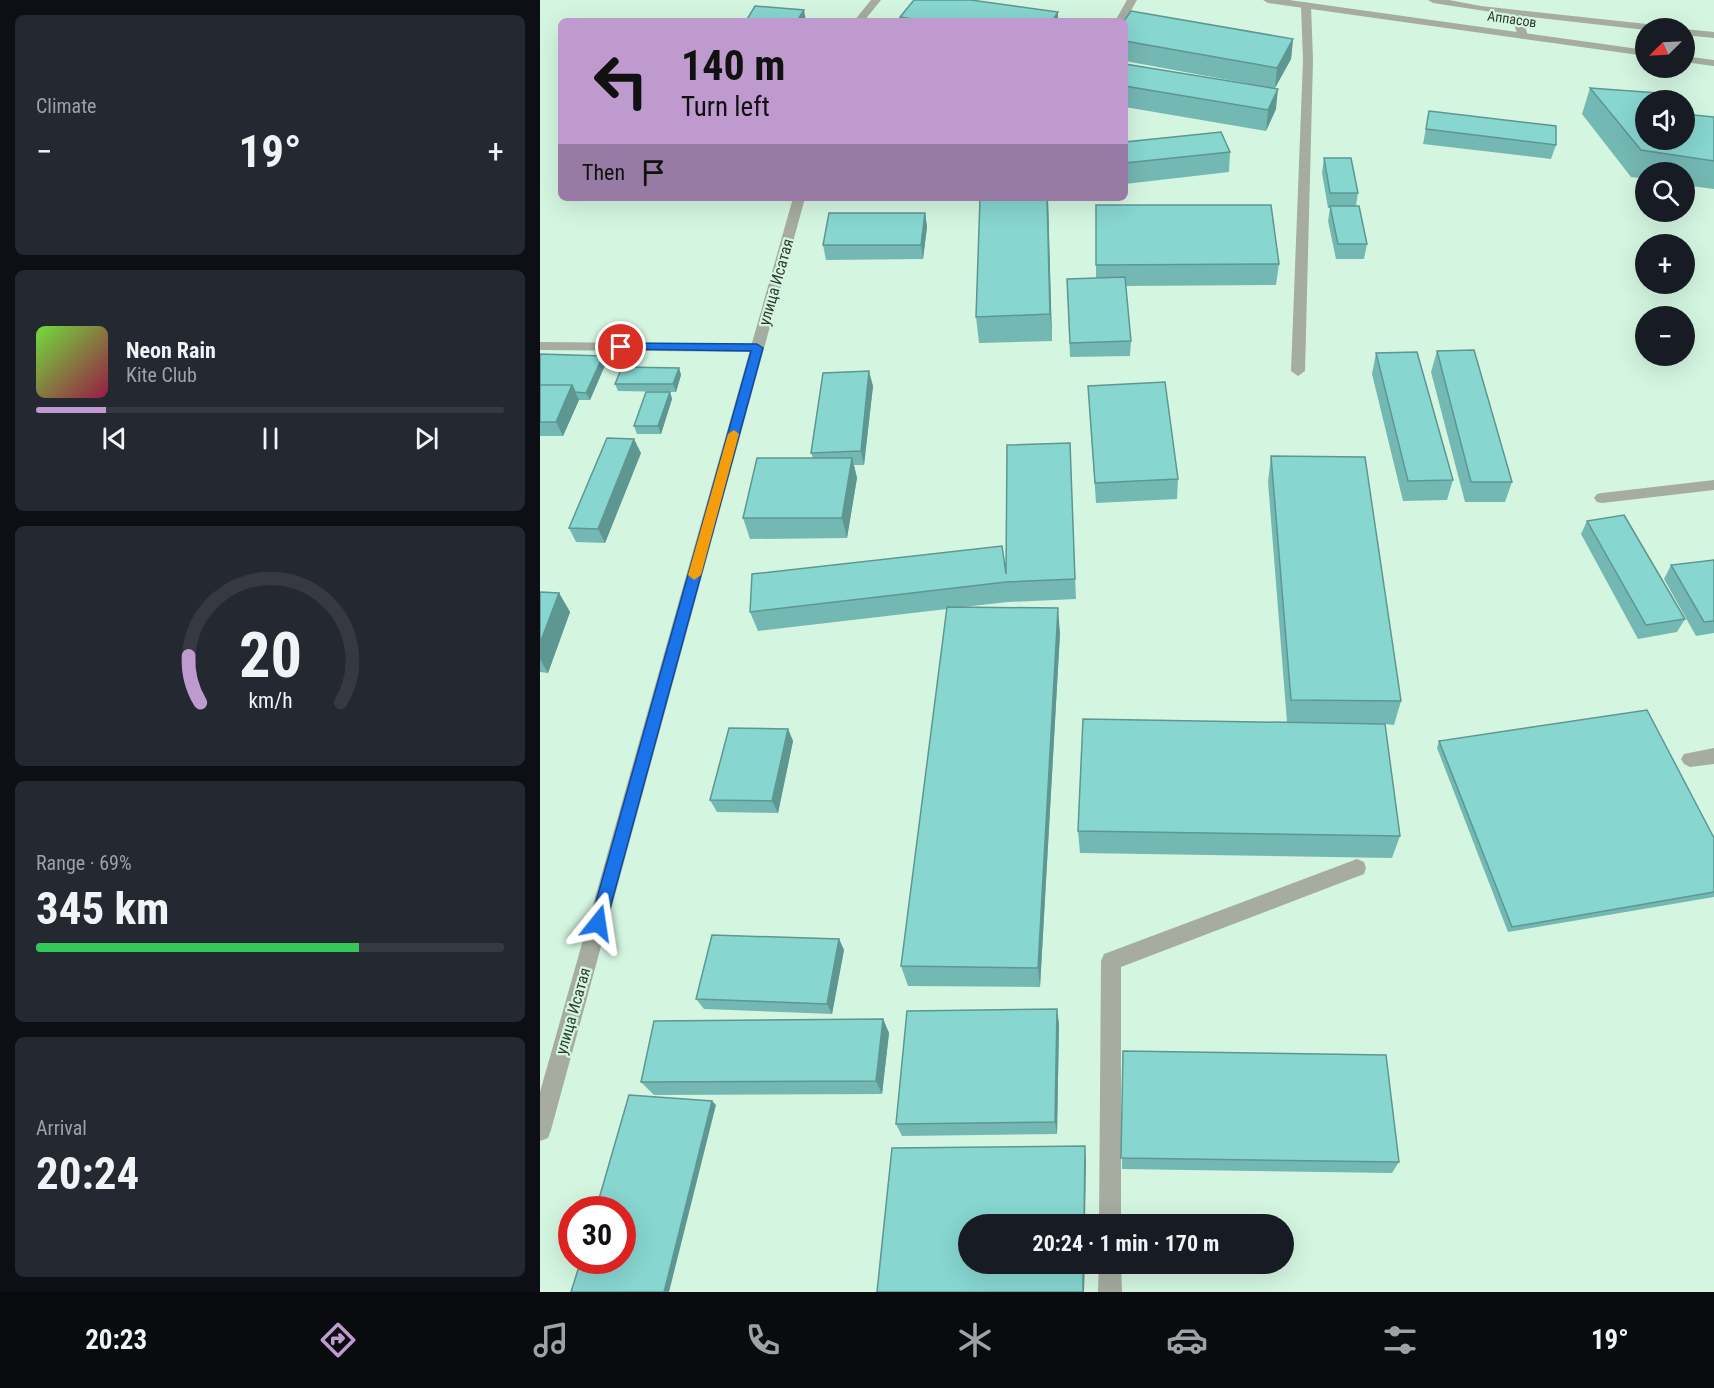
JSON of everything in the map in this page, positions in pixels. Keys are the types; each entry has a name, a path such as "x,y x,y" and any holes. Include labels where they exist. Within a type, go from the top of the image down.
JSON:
{"street":[{"path":"861,18 876,0"},
{"path":"1122,18 1132,0"},
{"name":"Аппасов","path":"1268,0 1635,51"},
{"path":"1433,0 1635,26"},
{"path":"1298,371 1308,60 1306,5"},
{"path":"1515,12 1523,36"},
{"path":"1695,33 1714,35"},
{"path":"1695,60 1714,63"},
{"name":"улица Исатая","path":"540,1130 798,201"},
{"path":"540,346 757,348"},
{"path":"1602,498 1714,485"},
{"path":"1690,759 1714,756"},
{"path":"1110,1214 1111,961 1357,868"},
{"path":"1110,1274 1110,1292"}],"building":[{"path":"914,0 971,0 1058,12 1054,18 900,17"},
{"path":"755,6 804,10 799,18 748,18"},
{"path":"1131,11 1293,39 1277,68 1128,42 1128,18 1126,18"},
{"path":"1128,64 1278,89 1268,110 1128,87"},
{"path":"1590,88 1635,91 1635,143"},
{"path":"1429,111 1556,126 1556,145 1426,129"},
{"path":"1695,115 1714,117 1714,161 1641,150 1695,150"},
{"path":"1221,132 1230,152 1128,163 1128,142"},
{"path":"1324,158 1351,158 1358,193 1330,193"},
{"path":"980,201 1047,201 1050,314 976,317"},
{"path":"1096,205 1271,205 1279,264 1096,265"},
{"path":"1330,206 1359,206 1367,244 1338,244"},
{"path":"829,213 925,213 921,245 823,245"},
{"path":"1125,277 1131,341 1070,343 1067,279"},
{"path":"1474,350 1512,482 1471,482 1437,351"},
{"path":"1417,352 1453,480 1408,481 1376,353"},
{"path":"540,354 603,356 586,393 575,392 572,385 540,385"},
{"path":"622,367 679,368 673,384 615,384"},
{"path":"869,371 861,451 811,453 823,373"},
{"path":"1165,382 1178,479 1095,483 1088,386"},
{"path":"540,385 572,385 556,422 540,422"},
{"path":"646,392 670,392 658,426 634,426"},
{"path":"607,438 634,439 598,529 569,528"},
{"path":"1070,443 1075,579 1006,582 750,612 752,574 1002,546 1006,574 1007,445"},
{"path":"1271,456 1365,457 1401,701 1291,700"},
{"path":"757,458 852,458 842,518 743,518"},
{"path":"1624,515 1685,619 1646,625 1587,521"},
{"path":"1714,560 1714,621 1704,622 1671,565"},
{"path":"540,592 559,593 540,643"},
{"path":"947,607 1058,608 1038,968 901,966"},
{"path":"1647,710 1714,838 1714,892 1512,927 1439,741"},
{"path":"1083,719 1385,724 1400,836 1078,831"},
{"path":"729,728 788,729 772,801 710,800"},
{"path":"712,935 839,939 827,1004 696,999"},
{"path":"1057,1009 1055,1122 896,1124 907,1011"},
{"path":"883,1019 876,1081 641,1082 654,1021"},
{"path":"1123,1051 1386,1055 1399,1162 1121,1158"},
{"path":"629,1095 712,1101 664,1292 571,1292 577,1274 636,1274 636,1196 600,1196"},
{"path":"1085,1146 1084,1214 958,1214 958,1274 1083,1274 1083,1292 877,1292 892,1148"}],"slow traffic":[{"path":"694,575 734,434"}],"route":[{"path":"598,923 757,348 621,347"}]}
